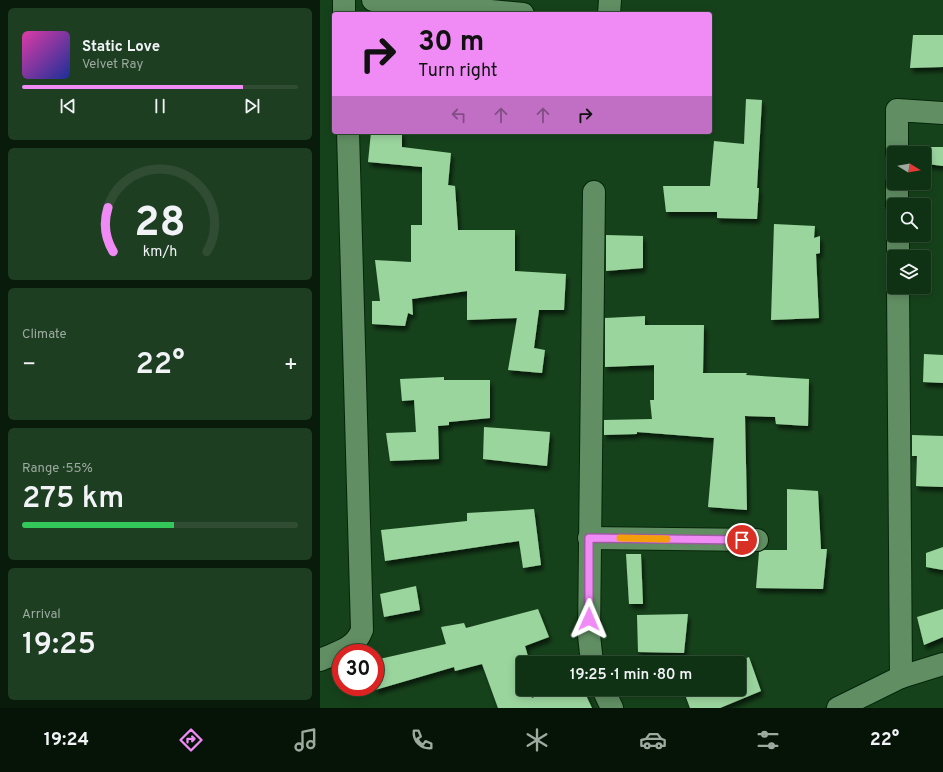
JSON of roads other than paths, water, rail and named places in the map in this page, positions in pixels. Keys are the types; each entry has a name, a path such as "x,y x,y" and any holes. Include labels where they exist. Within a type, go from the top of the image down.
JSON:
{"street":[{"path":"344,0 344,12"},
{"path":"373,0 502,12"},
{"path":"609,12 610,0"},
{"path":"897,146 897,110 943,113"},
{"path":"320,660 353,645 358,641 362,630 348,134"},
{"path":"591,656 589,635 589,538 594,192"},
{"path":"898,294 901,677"},
{"path":"589,538 757,540"},
{"path":"838,708 901,677 943,664"},
{"path":"606,696 612,708"}]}
